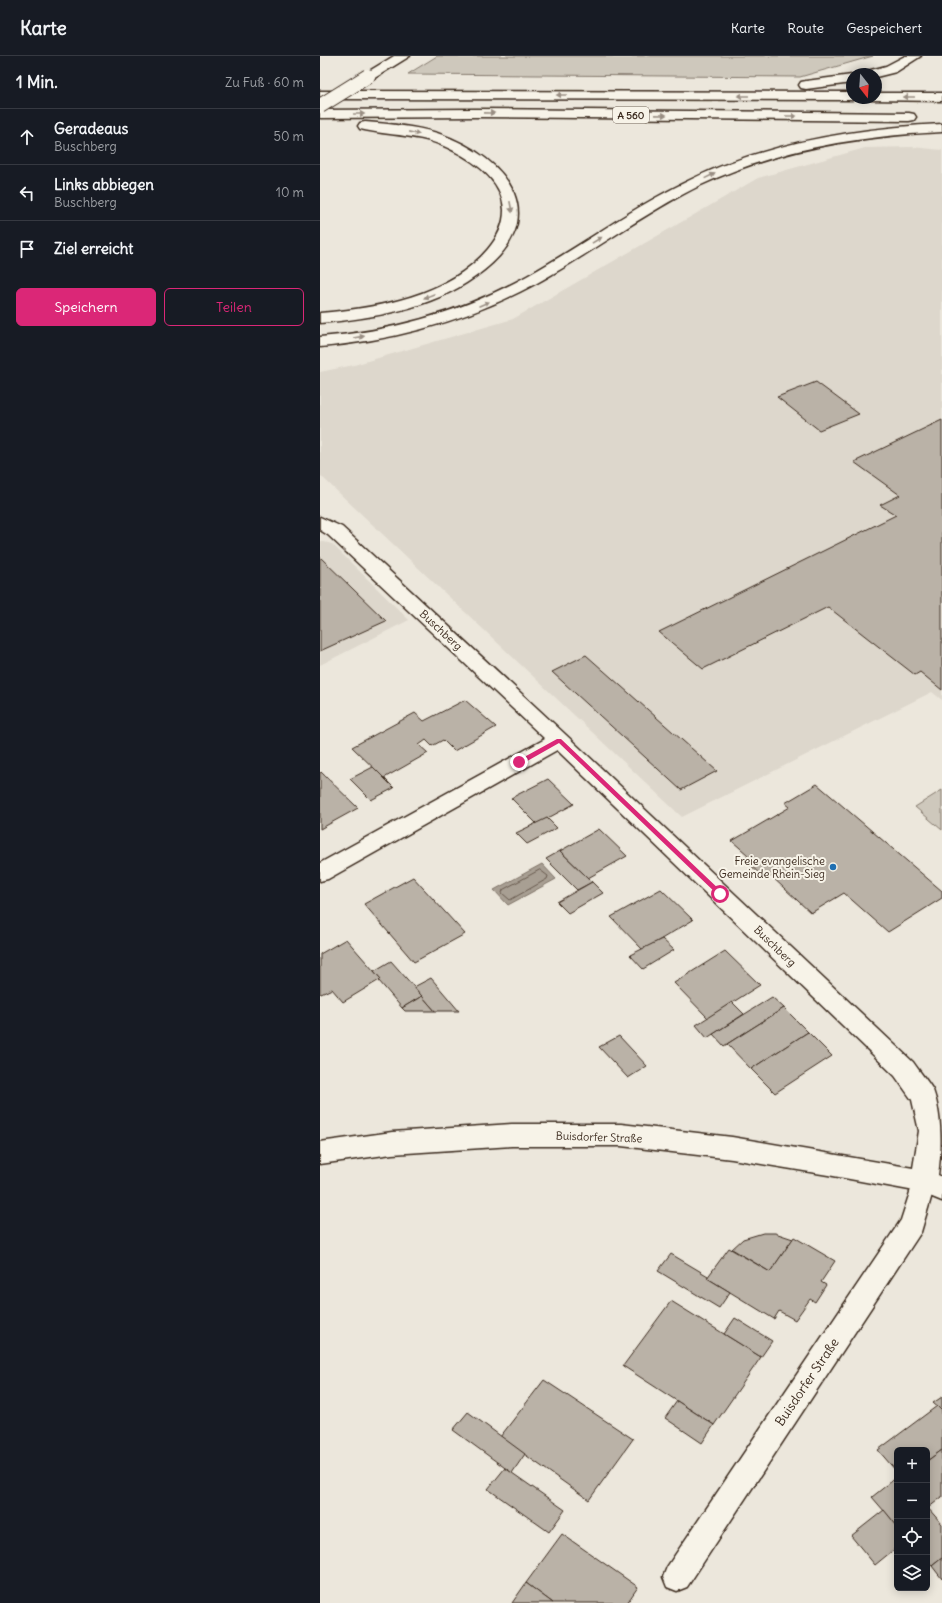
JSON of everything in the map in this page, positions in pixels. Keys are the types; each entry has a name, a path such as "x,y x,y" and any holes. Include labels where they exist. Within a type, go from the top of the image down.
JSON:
{"main road":[{"path":"320,106 368,76 404,56"},
{"path":"882,71 891,69 915,56"},
{"path":"601,95 661,86 801,85 846,80"},
{"name":"A 560","path":"320,95 846,96"},
{"path":"882,97 942,97"},
{"name":"A 560","path":"320,114 483,113 942,117"},
{"path":"320,123 392,128 430,136 464,149 492,169 508,190 513,214 505,238 486,261 455,283 429,296 384,309 320,318"},
{"path":"320,342 396,332 450,318 490,302 533,279 667,197 722,171 773,154 831,141 884,131 942,128"},
{"name":"Buschberg","path":"320,523 335,531 559,740 904,1069 924,1097 932,1131 933,1186"},
{"path":"320,873 559,740"},
{"name":"Buisdorfer Straße","path":"320,1153 392,1143 512,1135 621,1135 732,1148 933,1186"}],"lane":[{"name":"Buisdorfer Straße","path":"677,1577 912,1224 933,1186"}],"shaded area":[{"path":"437,56 873,56 800,77 408,74"},
{"path":"912,147 942,150 942,700 932,692 682,817 320,475 320,372 354,365 513,319 758,178 865,148"},
{"path":"320,541 332,544 409,620 320,665"},
{"path":"942,790 942,830 915,807"}],"water":[{"path":"542,864 556,879 508,905 494,890"}],"building":[{"path":"816,382 859,414 819,430 777,397"},
{"path":"942,420 942,690 920,672 915,675 828,607 703,669 659,632 896,515 880,505 900,495 854,462"},
{"path":"320,557 386,621 320,651"},
{"path":"586,655 717,771 681,790 552,672"},
{"path":"465,700 496,727 454,751 443,740 432,746 426,740 419,745 428,753 384,778 352,747 415,713 424,721"},
{"path":"373,767 394,788 371,800 350,779"},
{"path":"321,772 358,808 320,829 320,773"},
{"path":"548,779 574,804 537,824 511,798"},
{"name":"Freie evangelische Gemeinde Rhein-Sieg","path":"817,784 942,891 942,898 888,932 844,893 811,913 771,876 766,880 743,858 748,855 732,841 790,807 785,803"},
{"path":"547,818 557,828 527,844 516,833"},
{"path":"599,829 627,856 588,878 560,851"},
{"path":"560,851 592,882 577,890 546,859"},
{"path":"413,877 465,934 414,962 364,904"},
{"path":"592,882 603,893 568,913 557,902"},
{"path":"661,889 693,920 643,950 611,917"},
{"path":"346,939 381,979 343,1002 332,989 321,994 320,993 320,954"},
{"path":"662,939 674,950 643,969 630,955"},
{"path":"725,951 760,985 708,1018 674,983"},
{"path":"391,961 422,996 402,1008 379,981 381,979 374,971"},
{"path":"431,978 459,1011 435,1011 414,987"},
{"path":"422,996 435,1011 405,1011 402,1008"},
{"path":"772,997 784,1008 724,1046 713,1034"},
{"path":"732,1002 744,1014 707,1038 696,1025"},
{"path":"784,1008 808,1032 751,1069 727,1044"},
{"path":"808,1032 832,1056 775,1093 751,1069"},
{"path":"619,1036 647,1066 628,1078 599,1047"},
{"path":"763,1233 775,1233 793,1239 770,1272 732,1249 743,1239"},
{"path":"794,1237 835,1261 821,1282 826,1285 815,1302 810,1299 795,1320 779,1311 774,1319 707,1278 729,1248 770,1272"},
{"path":"671,1254 708,1276 707,1278 730,1292 719,1308 658,1271"},
{"path":"671,1301 761,1357 714,1425 623,1366"},
{"path":"735,1318 772,1341 761,1357 724,1334"},
{"path":"544,1380 633,1439 589,1500 500,1437"},
{"path":"942,1397 942,1411 933,1403"},
{"path":"677,1401 714,1425 702,1443 665,1418"},
{"path":"937,1406 942,1411 942,1450 930,1459 930,1447 894,1447 894,1469 878,1450"},
{"path":"468,1412 525,1454 512,1473 453,1430"},
{"path":"942,1450 942,1497 930,1506 930,1483 930,1459"},
{"path":"505,1468 565,1510 549,1532 488,1489"},
{"path":"894,1479 894,1523 872,1497"},
{"path":"884,1510 894,1522 894,1549 875,1565 851,1536"},
{"path":"930,1510 942,1524 942,1558 932,1566 930,1564"},
{"path":"562,1534 638,1587 627,1603 553,1603 526,1583"},
{"path":"942,1558 942,1579 932,1566"},
{"path":"526,1583 553,1603 512,1603"}],"place":[{"name":"Freie evangelische Gemeinde Rhein-Sieg","path":"833,867"}],"route":[{"path":"519,762 559,740 720,894"}]}
